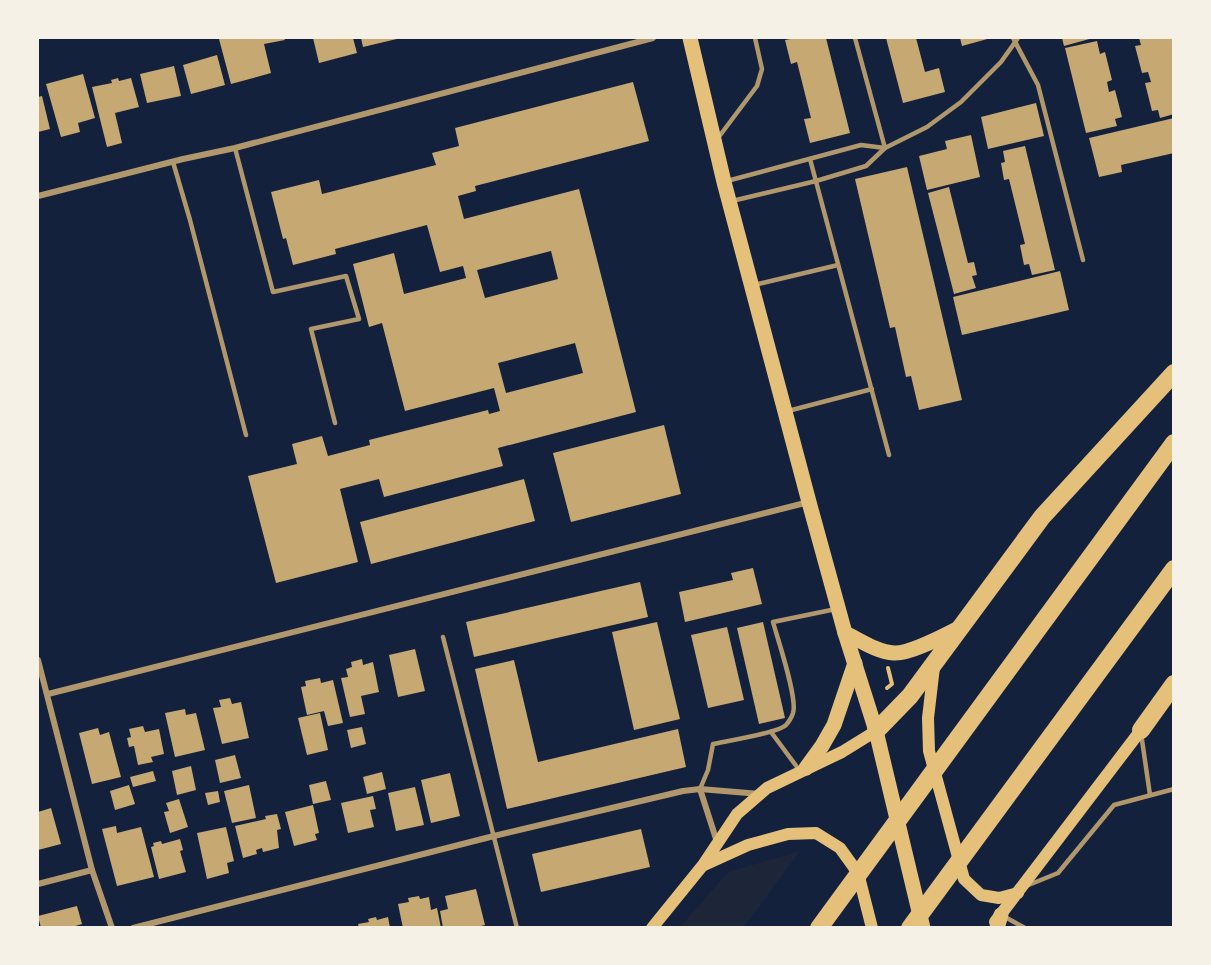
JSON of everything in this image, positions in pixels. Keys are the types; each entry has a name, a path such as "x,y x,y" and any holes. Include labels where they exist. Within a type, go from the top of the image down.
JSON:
{"highway":[{"path":"876,731 910,696 1042,517 1173,373"},
{"path":"824,921 1173,443"},
{"path":"910,927 1173,569"},
{"path":"1141,730 1173,684"}],"main road":[{"path":"690,38 724,182 809,502 845,633 876,731 922,927"},
{"path":"845,633 874,647 896,653 924,645 961,627"},
{"path":"803,770 822,746 834,725 855,663"},
{"path":"934,663 928,718 929,751 964,879 981,895 999,898 1021,890"},
{"path":"996,923 1141,730"},
{"path":"652,927 703,865 737,814 767,788 842,752 876,731"},
{"path":"703,865 748,845 788,834 816,833 840,848 858,873 872,927"}],"street":[{"path":"38,196 235,148 653,38"},
{"path":"48,694 809,502"},
{"path":"38,660 92,870 111,927"},
{"path":"700,789 717,843"},
{"path":"133,927 494,836 700,789 760,794"},
{"path":"38,884 92,870"}],"lane":[{"path":"715,142 757,86 762,69 755,38"},
{"path":"855,38 885,148"},
{"path":"730,201 816,181 866,165 885,148 927,127 961,102 1001,62 1015,39"},
{"path":"1015,39 1038,85 1083,260"},
{"path":"724,182 861,145 885,148"},
{"path":"235,148 273,292 346,276 358,319 311,329 335,423"},
{"path":"810,159 889,455"},
{"path":"173,162 246,435"},
{"path":"752,286 838,265"},
{"path":"785,412 872,389"},
{"path":"700,789 708,770 713,744 771,732 786,726 794,712 793,696 773,622 838,608"},
{"path":"443,638 517,927"},
{"path":"1141,730 1150,795"},
{"path":"771,732 803,770"},
{"path":"1021,890 1058,873 1114,805 1173,789"},
{"path":"996,923 1024,927"}],"path":[{"path":"887,663 892,684 887,688"}],"shaded area":[{"path":"800,851 744,927 680,927 728,872"}],"building":[{"path":"284,38 285,40 264,44 271,73 231,84 219,39"},
{"path":"313,38 353,38 357,53 319,63"},
{"path":"361,38 401,38 363,47"},
{"path":"826,38 850,133 810,143 804,119 811,118 797,62 791,64 785,40"},
{"path":"886,38 916,38 925,72 939,68 945,92 903,103"},
{"path":"960,38 991,38 962,46"},
{"path":"1062,38 1093,38 1064,46"},
{"path":"1139,38 1172,38 1174,114 1160,118 1158,110 1152,111 1145,83 1151,82 1148,72 1142,73 1135,46 1141,45"},
{"path":"1097,41 1100,54 1105,52 1112,80 1107,82 1109,92 1115,90 1122,117 1115,119 1117,126 1086,133 1065,48"},
{"path":"217,55 225,85 191,94 183,65"},
{"path":"174,66 181,96 147,103 140,74"},
{"path":"83,74 95,118 78,123 80,132 61,137 46,84"},
{"path":"118,78 119,81 131,78 139,107 115,113 122,143 107,147 92,87 112,83 111,80"},
{"path":"633,82 649,141 475,186 476,191 458,196 464,219 579,189 636,412 498,448 503,466 384,497 379,479 340,489 358,562 276,583 248,476 297,464 292,444 322,436 328,456 370,445 369,440 488,410 489,414 500,411 494,388 405,411 382,323 369,327 353,264 394,253 404,294 466,278 463,266 440,272 427,225 335,249 336,254 293,265 286,238 283,239 271,192 319,180 322,194 436,165 432,153 459,146 455,128","holes":["551,251 558,279 485,298 477,270","575,343 583,373 506,393 498,363"]},
{"path":"42,96 50,129 38,132 38,97"},
{"path":"1036,103 1044,136 988,149 981,117"},
{"path":"1174,118 1174,153 1121,165 1122,172 1099,177 1089,138"},
{"path":"971,135 980,177 927,190 919,156 947,149 945,141"},
{"path":"1025,146 1055,270 1032,275 1029,264 1024,265 1020,245 1025,244 1009,179 1004,180 1001,163 1005,162 1003,151"},
{"path":"907,167 962,400 919,410 911,376 906,377 895,327 890,328 855,179"},
{"path":"949,187 968,263 974,262 977,275 972,276 976,288 954,294 928,193"},
{"path":"1060,271 1069,310 962,335 953,297"},
{"path":"664,425 681,494 571,522 553,453"},
{"path":"524,479 535,521 371,564 360,522"},
{"path":"753,568 762,604 685,622 679,592 733,580 731,573"},
{"path":"640,582 648,617 474,657 466,622"},
{"path":"657,622 680,719 634,730 612,632"},
{"path":"763,622 785,718 759,724 737,628"},
{"path":"727,627 744,700 708,708 691,635"},
{"path":"415,649 425,691 398,697 389,655"},
{"path":"362,659 363,665 373,662 379,692 361,696 365,714 350,717 341,678 348,677 346,669 352,667 351,662"},
{"path":"514,660 538,762 678,729 686,767 507,809 475,669"},
{"path":"320,678 321,683 333,680 343,723 328,726 324,711 307,715 301,687 306,686 305,681"},
{"path":"230,698 232,704 241,702 249,738 222,744 213,708 221,707 219,700"},
{"path":"185,709 186,715 196,713 205,750 175,757 165,713"},
{"path":"320,713 328,750 307,755 298,718"},
{"path":"143,726 145,732 159,729 164,754 151,757 153,762 138,765 134,746 129,747 127,738 131,737 129,729"},
{"path":"362,727 366,744 351,748 347,730"},
{"path":"98,728 100,735 109,732 121,777 92,784 79,733"},
{"path":"235,755 241,778 220,783 215,760"},
{"path":"191,766 196,790 177,795 172,771"},
{"path":"153,771 156,781 133,787 130,777"},
{"path":"382,772 386,789 367,794 363,777"},
{"path":"450,773 460,816 431,823 421,780"},
{"path":"326,781 331,800 313,804 309,785"},
{"path":"129,785 135,804 115,810 110,791"},
{"path":"249,785 256,818 232,823 224,791"},
{"path":"415,787 424,825 396,831 388,793"},
{"path":"218,791 220,802 208,805 205,793"},
{"path":"373,796 376,809 370,810 374,827 348,833 341,803"},
{"path":"179,799 188,827 170,833 164,812 169,811 166,803"},
{"path":"313,805 319,833 315,834 317,840 294,846 285,812"},
{"path":"51,808 61,844 38,850 38,812"},
{"path":"277,814 281,829 277,830 279,848 263,852 262,848 256,850 257,854 243,858 235,826"},
{"path":"116,826 117,833 141,827 154,877 117,886 102,829"},
{"path":"226,827 234,861 227,863 229,873 207,879 197,833"},
{"path":"641,829 650,867 541,892 532,854"},
{"path":"180,839 183,850 180,851 186,872 159,879 151,847 154,846 153,843 161,841 162,844"},
{"path":"476,889 485,925 472,928 443,928 440,911 448,909 445,896"},
{"path":"419,896 420,899 429,897 431,910 437,908 441,928 403,928 398,904 409,902 408,898"},
{"path":"77,906 82,924 69,928 41,928 38,916"},
{"path":"376,917 377,920 388,917 390,928 359,928 358,924 369,922 368,919"}]}
